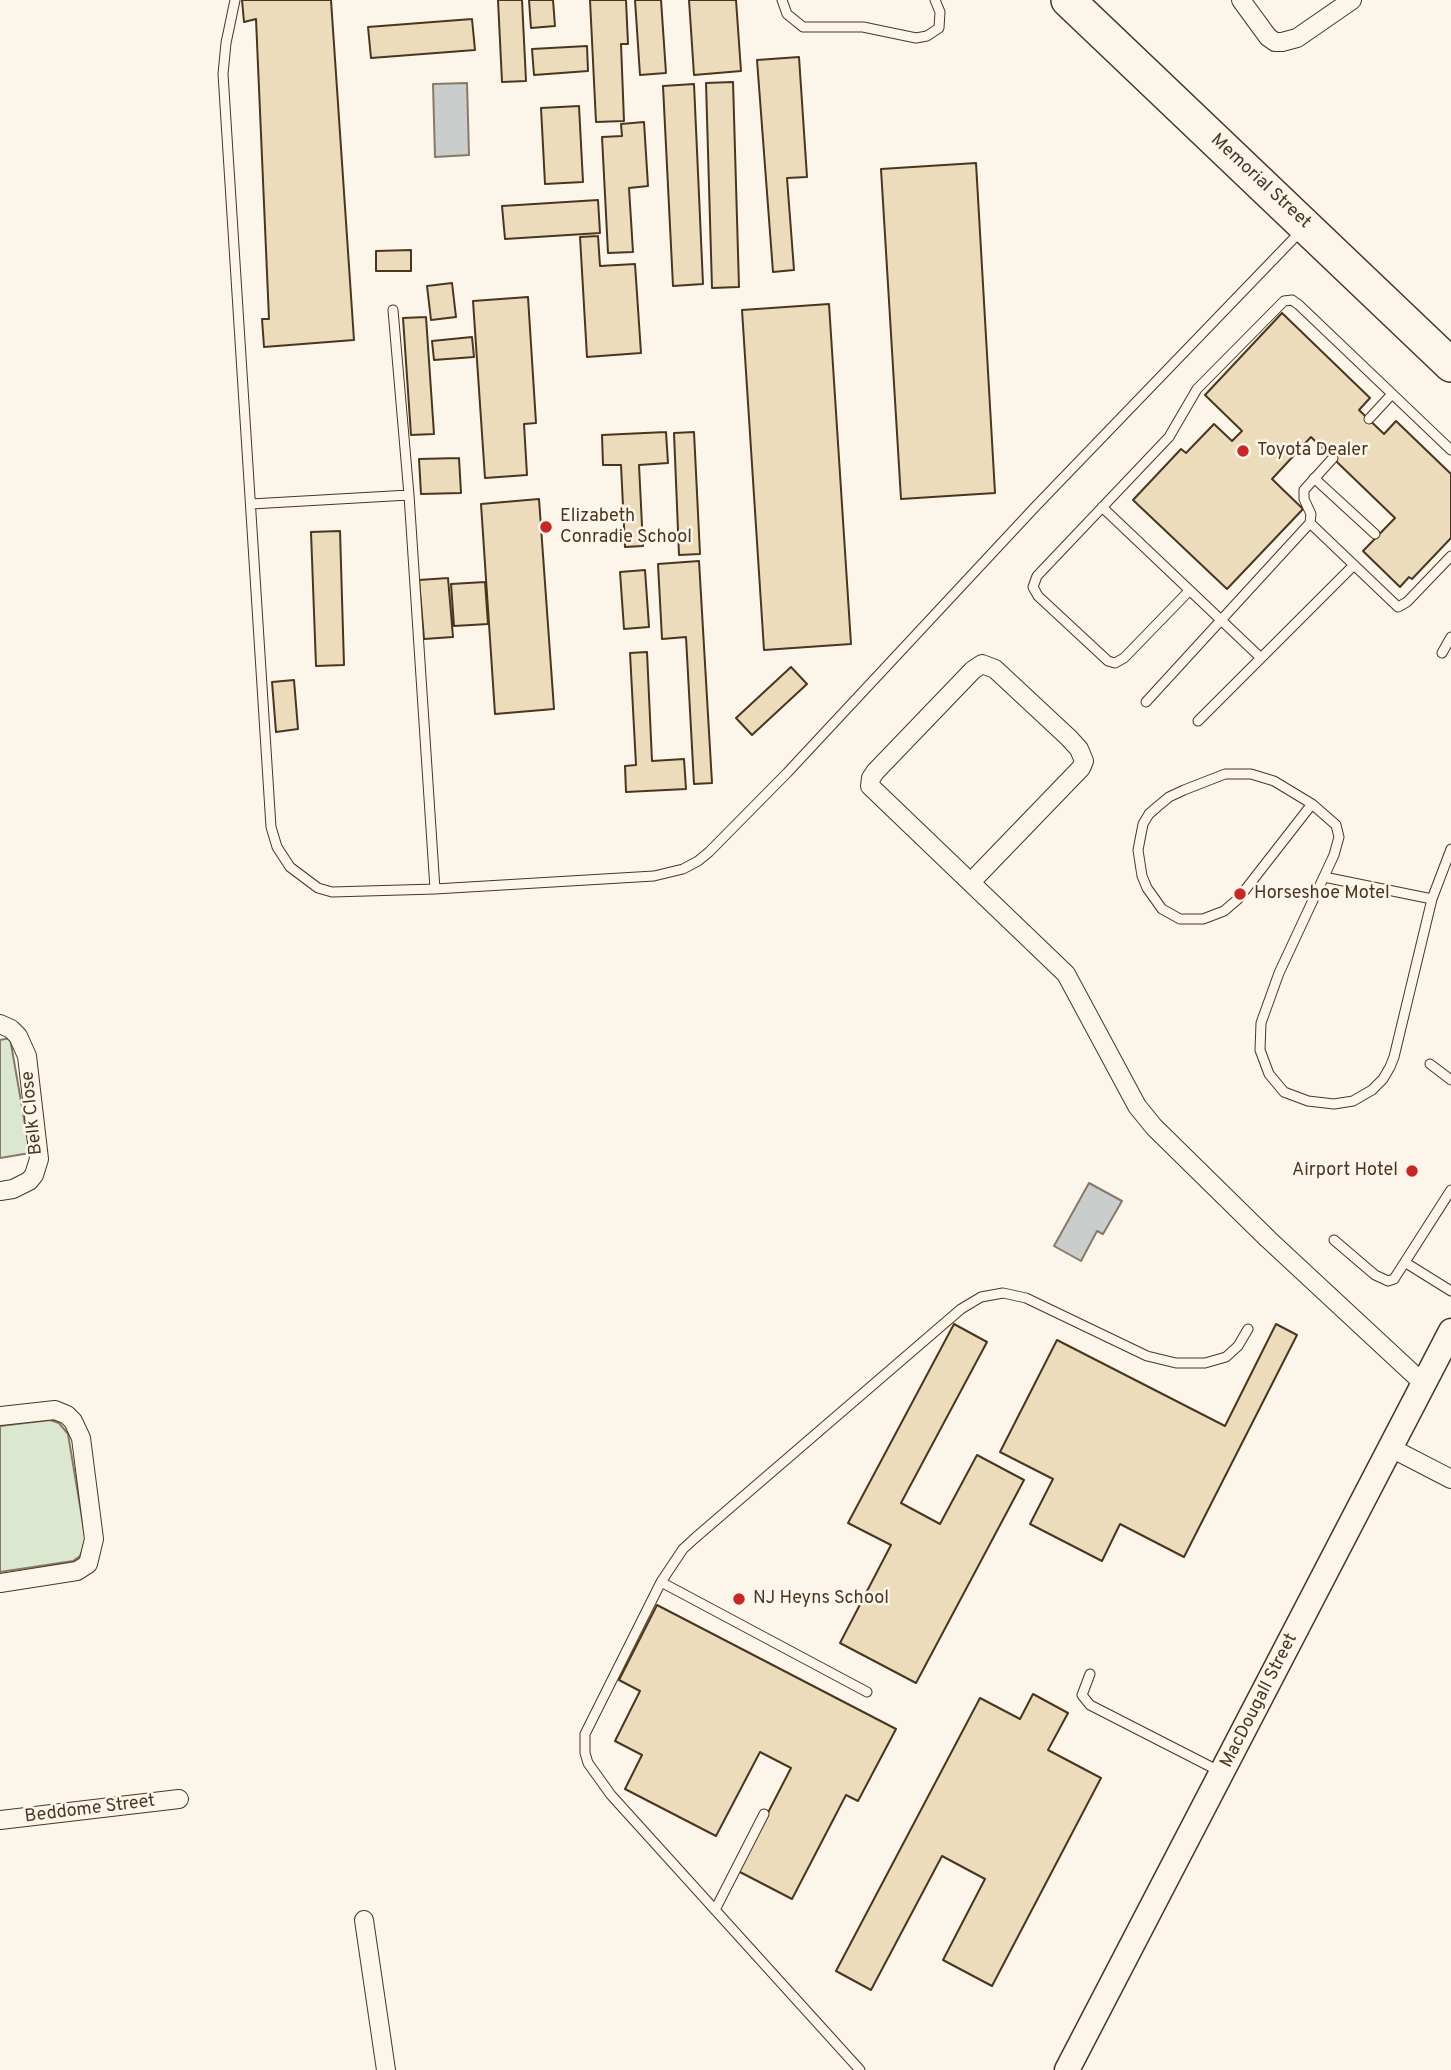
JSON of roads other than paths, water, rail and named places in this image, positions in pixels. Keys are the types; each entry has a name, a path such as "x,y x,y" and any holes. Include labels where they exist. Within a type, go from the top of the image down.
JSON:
{"highway":[{"name":"Memorial Street","path":"1068,0 1451,365"}],"street":[{"path":"1241,0 1268,37 1275,42 1297,38 1352,0"},
{"path":"971,882 1081,768 1084,761 1079,749 1069,737 995,669 982,664 973,670 875,772 870,782 873,790 1066,974 1138,1106 1154,1128 1268,1239 1424,1384"},
{"name":"Belk Close","path":"0,1024 18,1036 27,1056 39,1151 37,1167 29,1181 13,1189 0,1191"},
{"name":"MacDougall Street","path":"1067,2070 1451,1331"},
{"path":"0,1416 55,1410 73,1421 81,1438 94,1539 88,1564 77,1571 0,1584"},
{"path":"1391,1448 1451,1479"},
{"name":"Beddome Street","path":"0,1821 180,1799"},
{"path":"364,1920 386,2070"}],"lane":[{"path":"235,0 223,74 271,827 277,847 290,867 318,888 348,893 670,874 709,852 1036,506 1306,226"},
{"path":"782,0 787,14 803,27 863,27 916,38 927,36 939,28 940,12 935,0"},
{"path":"1189,591 1124,658 1115,663 1108,662 1038,596 1033,587 1037,576 1169,437 1197,388 1284,300 1292,300 1299,305 1451,450"},
{"path":"393,310 409,495 435,889"},
{"path":"1369,419 1392,394"},
{"path":"1146,702 1310,523 1311,514 1303,494 1306,486 1333,458"},
{"path":"1314,478 1375,534"},
{"path":"251,504 409,495"},
{"path":"1102,508 1261,658"},
{"path":"1310,523 1395,605 1401,607 1451,556"},
{"path":"1198,721 1353,566"},
{"path":"1442,653 1451,637"},
{"path":"1312,804 1237,899 1217,914 1195,921 1180,919 1162,909 1147,888 1139,863 1139,837 1149,814 1169,797 1225,774 1251,774 1274,781 1312,804 1332,820 1338,830 1338,844 1279,974 1261,1023 1261,1050 1269,1074 1284,1091 1308,1101 1334,1104 1353,1101 1372,1090 1383,1079 1394,1057 1432,899 1451,849"},
{"path":"1324,877 1432,899"},
{"path":"1430,1064 1451,1080"},
{"path":"1335,1240 1375,1275 1385,1280 1396,1278 1451,1190"},
{"path":"1406,1263 1451,1291"},
{"path":"860,2070 611,1795 588,1763 585,1734 589,1723 661,1582 695,1538 961,1309 981,1297 1003,1293 1026,1298 1147,1356 1176,1363 1205,1363 1226,1357 1232,1353 1248,1329"},
{"path":"661,1582 867,1692"},
{"path":"1090,1674 1082,1695 1090,1705 1222,1773"},
{"path":"715,1910 764,1814"}],"place":[{"name":"Toyota Dealer","path":"1243,451"},
{"name":"Elizabeth Conradie School","path":"546,527"},
{"name":"Horseshoe Motel","path":"1240,894"},
{"name":"Airport Hotel","path":"1412,1171"},
{"name":"NJ Heyns School","path":"739,1599"}]}
